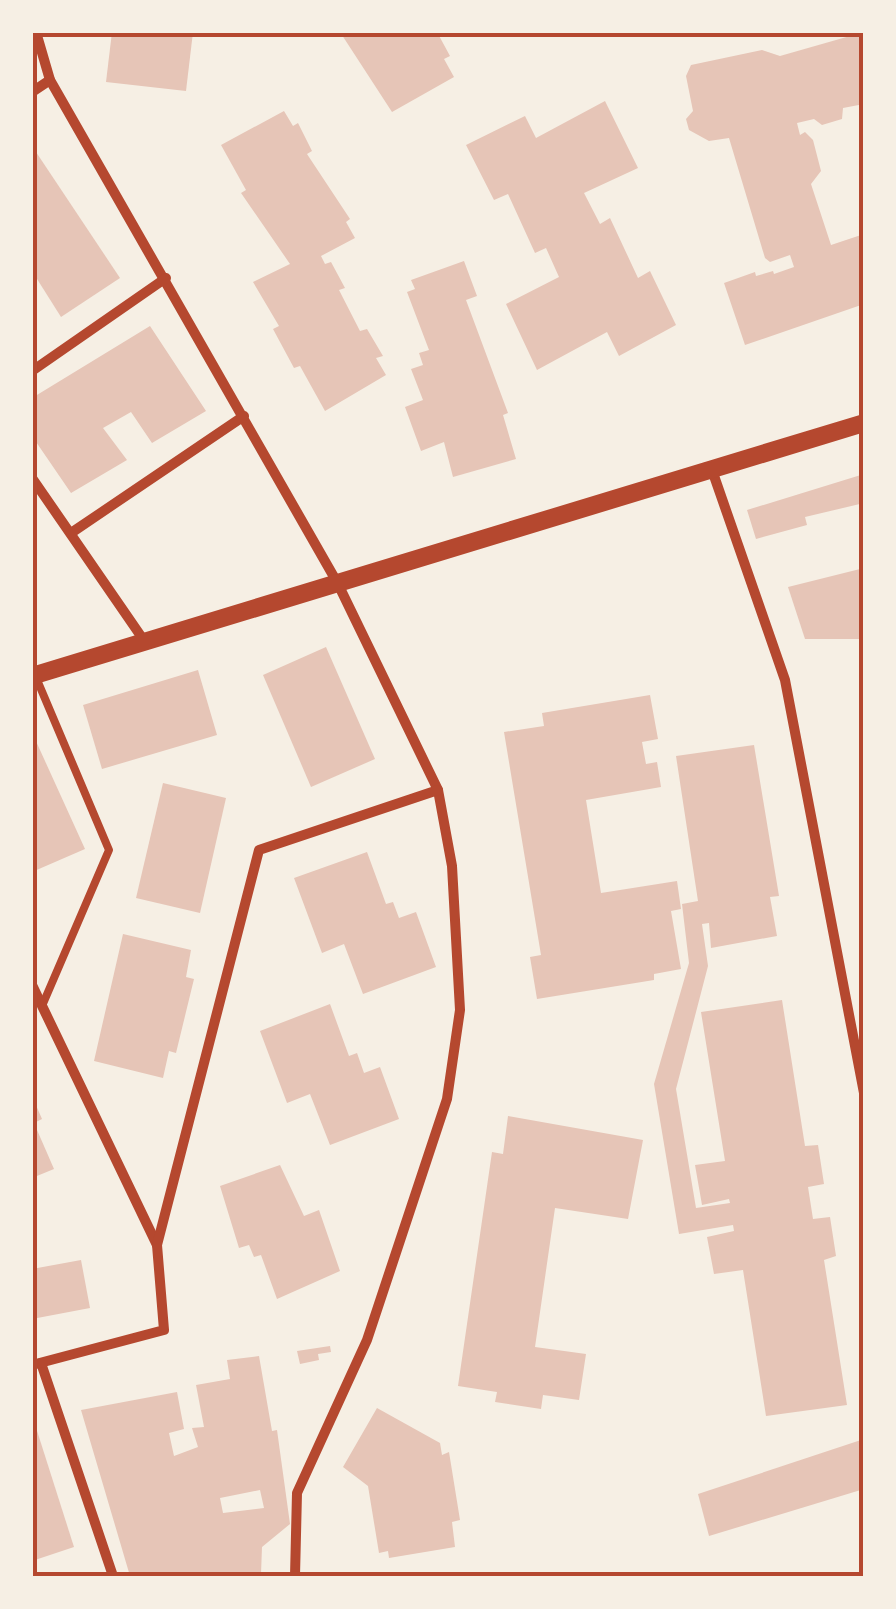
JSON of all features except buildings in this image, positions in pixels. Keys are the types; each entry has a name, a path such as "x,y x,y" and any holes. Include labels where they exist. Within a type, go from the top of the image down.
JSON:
{"street":[{"path":"36,32 50,80 338,584 438,790 452,866 460,1010 447,1099 367,1340 298,1493 295,1576"},
{"path":"32,92 50,80"},
{"path":"32,371 166,278"},
{"path":"70,533 244,416"},
{"path":"33,674 864,423"},
{"path":"712,470 785,680 864,1093"},
{"path":"32,478 145,642"},
{"path":"113,1576 37,1364 164,1330 158,1245 259,850 438,790"},
{"path":"32,985 158,1245"}],"lane":[{"path":"33,674 109,850 42,1006"}]}
